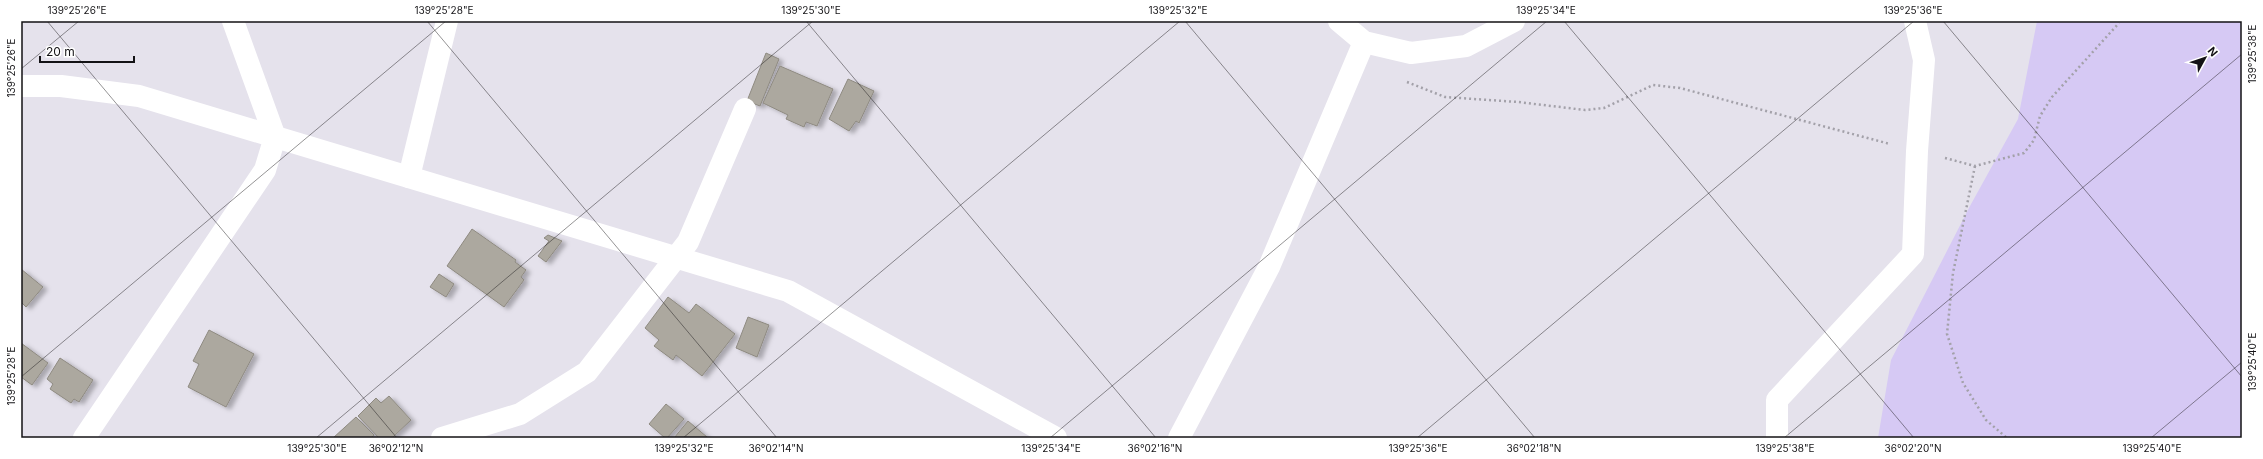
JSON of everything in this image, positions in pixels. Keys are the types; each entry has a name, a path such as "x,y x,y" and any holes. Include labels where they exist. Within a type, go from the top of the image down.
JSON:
{"street":[{"path":"84,438 265,170 275,137 233,21"},
{"path":"409,177 447,21"},
{"path":"1340,21 1364,42 1411,53 1466,46 1514,21"},
{"path":"1777,438 1777,400 1913,254 1917,151 1924,60 1915,21"},
{"path":"1179,438 1269,268 1364,42"},
{"path":"21,86 61,86 139,96 788,291 1056,438"},
{"path":"442,438 520,414 587,372 688,242 745,109"}],"path":[{"path":"1400,79 1445,97 1518,102 1585,110 1604,108 1653,85 1680,88 1975,166 2024,153 2034,140 2040,116 2052,97 2119,23"},
{"path":"1975,166 1953,273 1947,334 1963,383 1986,420 2007,438"}],"shaded area":[{"path":"2037,21 2242,21 2242,438 1878,438 1891,360 1970,206 2018,119"}],"building":[{"path":"766,53 779,59 760,106 747,101"},
{"path":"780,66 833,89 817,126 806,122 804,127 786,119 788,115 763,103"},
{"path":"848,79 874,91 859,123 856,121 849,131 829,119"},
{"path":"472,229 516,260 515,262 526,270 521,277 524,280 504,307 447,266"},
{"path":"548,235 562,241 546,262 538,256 549,241 544,238"},
{"path":"21,269 43,287 26,307 21,302"},
{"path":"439,274 454,284 446,297 430,287"},
{"path":"668,297 689,313 696,304 735,334 702,376 676,355 673,360 654,346 659,340 645,328"},
{"path":"748,317 769,325 757,357 736,348"},
{"path":"209,330 254,354 226,407 188,387 199,364 193,361"},
{"path":"21,343 48,363 32,385 21,377"},
{"path":"60,358 93,380 79,402 74,399 71,403 50,389 53,384 47,379"},
{"path":"389,396 411,420 392,438 379,438 358,416 376,398 381,403"},
{"path":"666,404 684,419 667,438 665,438 649,424"},
{"path":"356,417 374,435 371,438 333,438"},
{"path":"688,421 707,437 674,438"}]}
